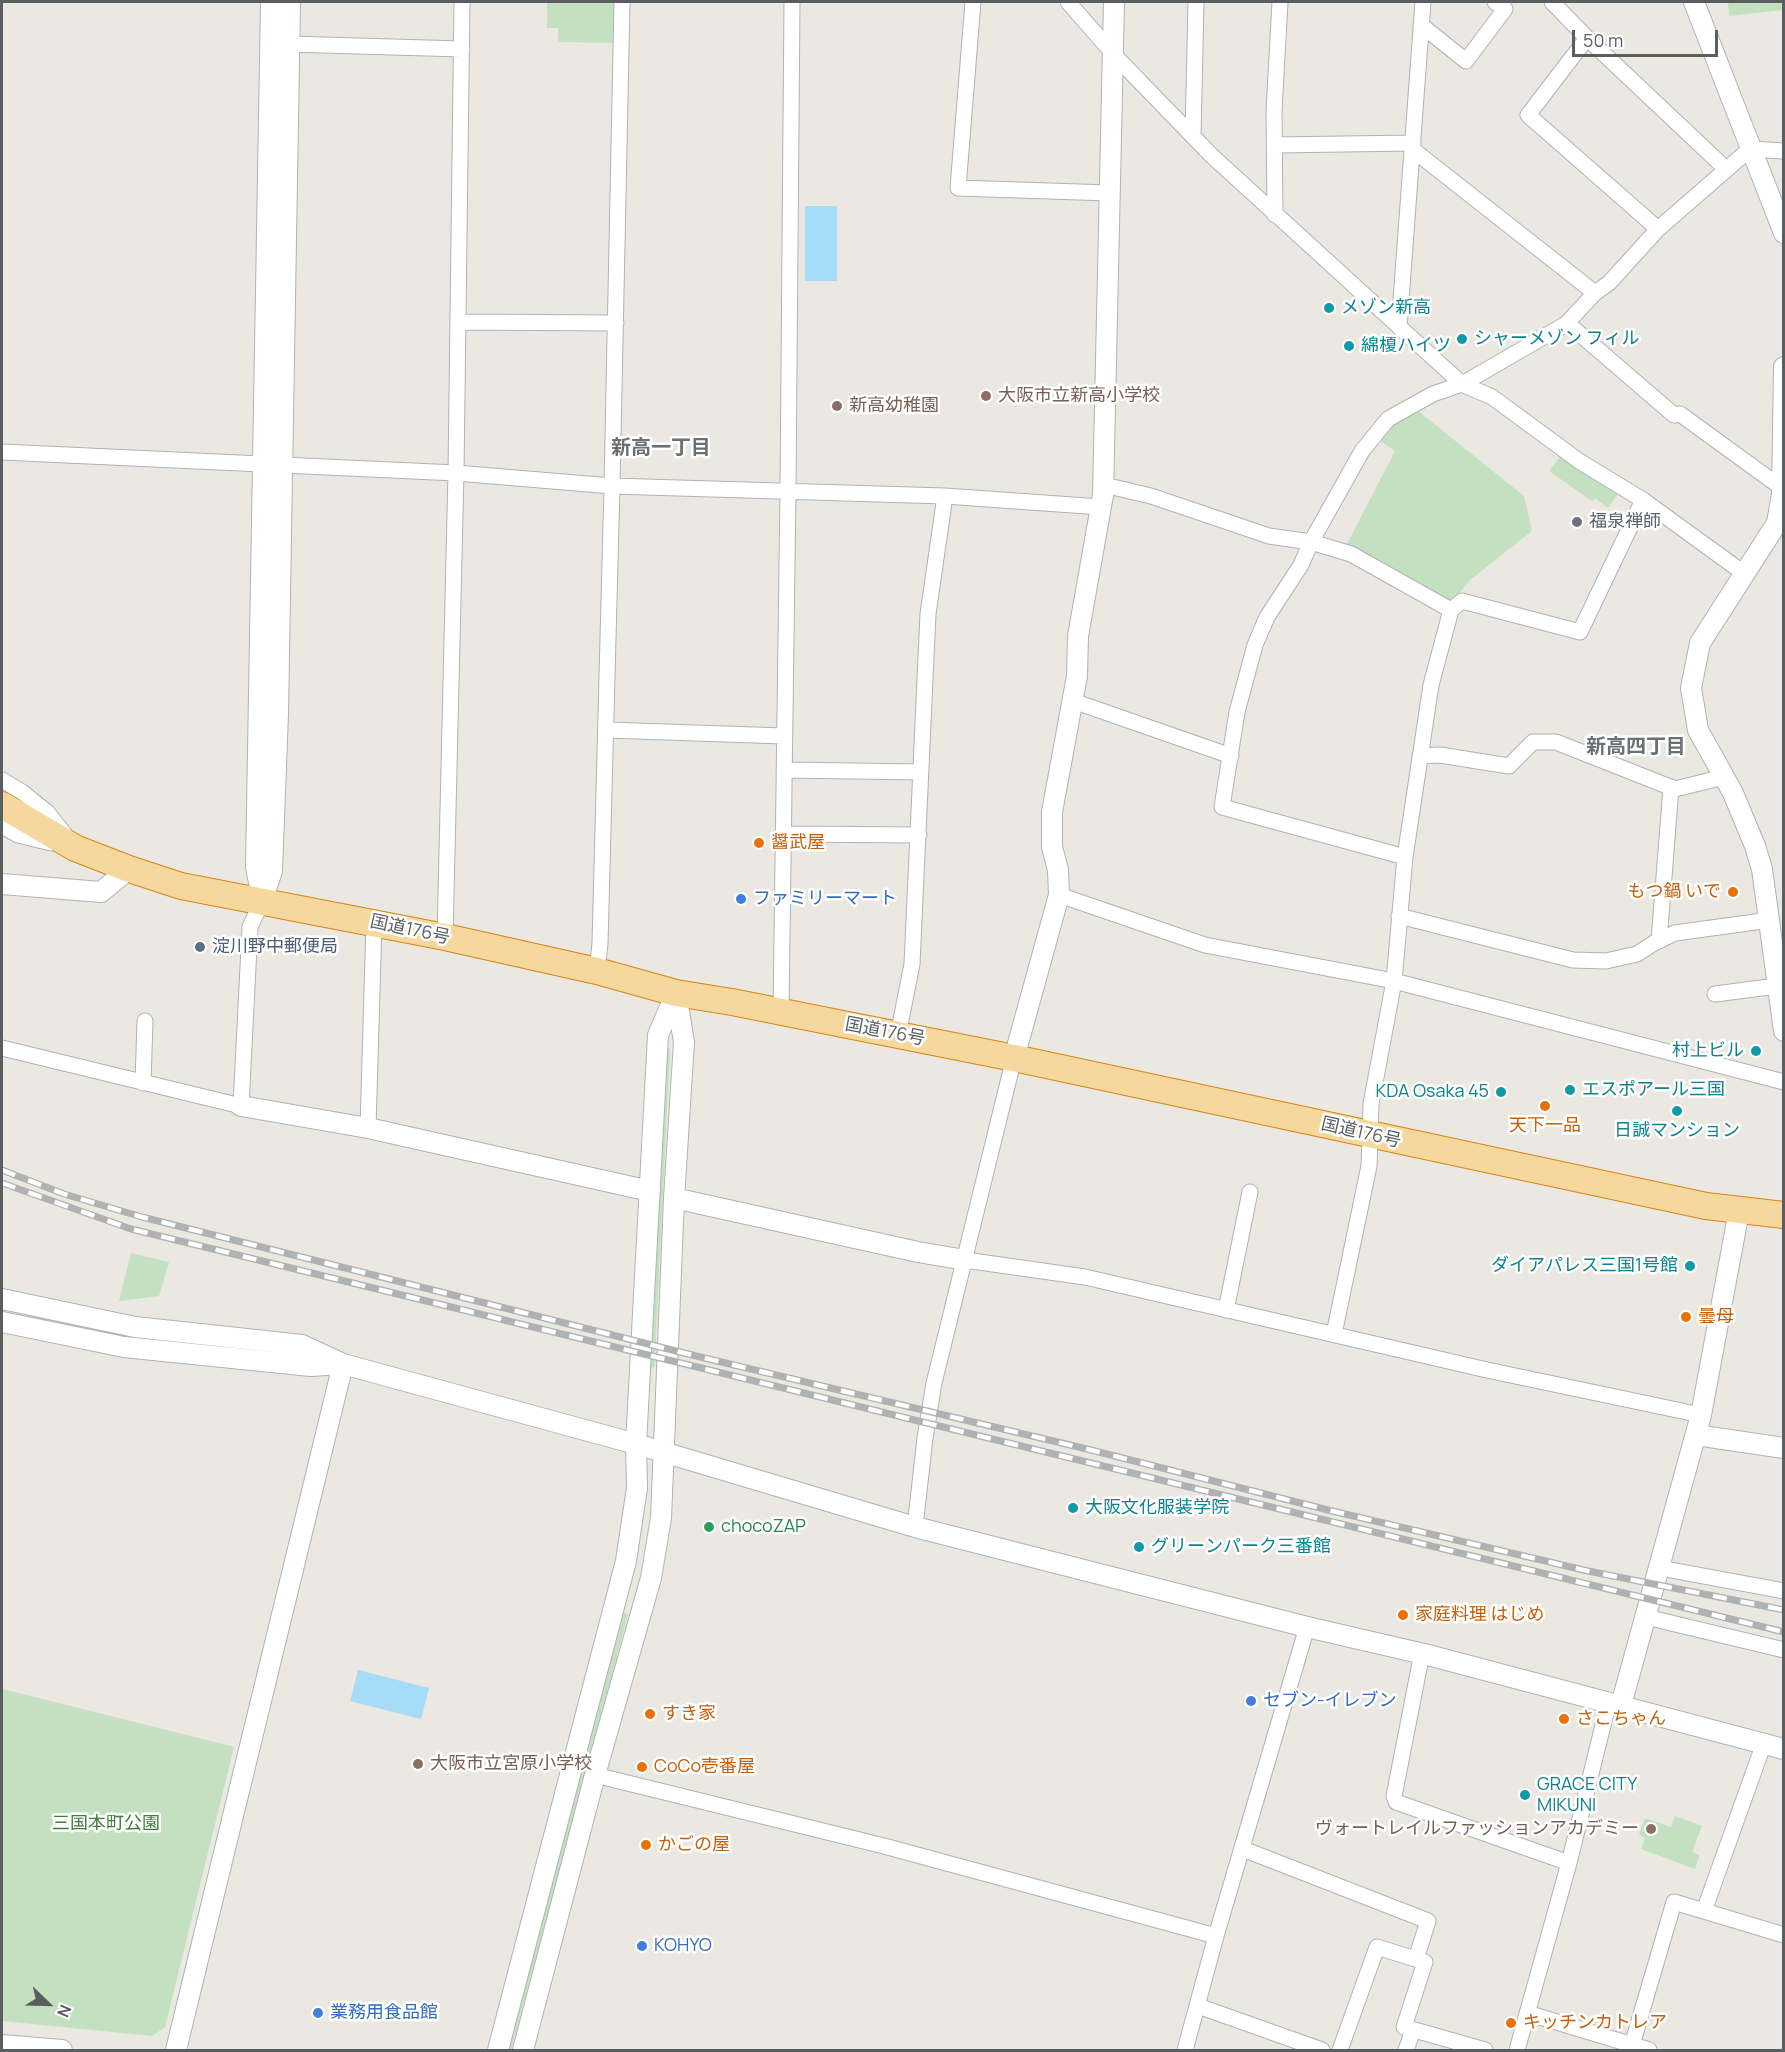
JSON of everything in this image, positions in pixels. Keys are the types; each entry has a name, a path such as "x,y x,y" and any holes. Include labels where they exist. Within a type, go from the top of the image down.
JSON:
{"highway":[{"name":"国道176号","path":"2,805 75,848 181,886 374,922 597,971 676,993 1014,1058 1352,1130 1370,1136 1706,1206 1784,1215"}],"street":[{"path":"271,2 273,464"},
{"path":"241,1106 250,927 262,901 256,867 290,2"},
{"path":"445,937 456,473 462,2"},
{"path":"597,971 600,943 606,730 622,2"},
{"path":"781,1012 792,2"},
{"path":"973,2 958,188 1110,193"},
{"path":"1068,2 1113,50 1117,58 1193,136 1462,384 1492,397 1579,462 1643,500 1746,574"},
{"path":"915,1527 934,1383 1014,1058 1059,895 1058,870 1052,847 1052,812 1077,676 1078,636 1104,485 1114,2"},
{"path":"1193,136 1196,2"},
{"path":"1275,214 1274,111 1280,2"},
{"path":"1399,327 1423,2"},
{"path":"1421,25 1466,61 1505,9 1495,2"},
{"path":"1554,2 1587,38 1726,170"},
{"path":"1694,2 1784,233"},
{"path":"1587,38 1528,115 1658,229"},
{"path":"289,44 462,49"},
{"path":"1275,145 1412,146 1595,293"},
{"path":"1405,857 1222,807 1237,712 1255,645 1268,617 1301,565 1311,542 1362,451 1388,419 1433,394 1462,384 1566,324 1595,293 1609,283 1658,229 1750,149 1784,151"},
{"path":"458,322 616,323"},
{"path":"1566,324 1674,415 1680,414 1782,488"},
{"path":"1784,367 1782,488 1778,523 1700,643 1692,688 1698,730 1733,793 1759,858 1770,920 1784,1031"},
{"path":"2,452 456,473 612,486 945,496 1101,507"},
{"path":"1104,485 1151,496 1269,536 1311,542 1351,554 1452,610"},
{"path":"898,1035 912,964 928,614 945,496"},
{"path":"1334,1334 1369,1166 1371,1104 1394,981 1405,857 1431,685 1452,610 1462,601 1580,632 1643,500"},
{"path":"1073,701 1231,756"},
{"path":"606,730 784,736"},
{"path":"1420,756 1440,755 1509,766 1533,742 1556,742 1675,789 1724,777"},
{"path":"784,770 921,772"},
{"path":"2,780 22,792 47,812 75,848"},
{"path":"1659,941 1671,787"},
{"path":"2,826 18,835 75,848"},
{"path":"783,834 919,835"},
{"path":"2,884 101,892 129,869"},
{"path":"1059,895 1205,945 1394,981 1784,1082"},
{"path":"1399,916 1573,960 1606,961 1637,954 1653,943 1675,933 1770,920"},
{"path":"368,1128 374,922"},
{"path":"1715,993 1777,986"},
{"path":"498,2050 626,1561 637,1488 636,1444 657,1035 676,993"},
{"path":"523,2050 595,1775 651,1578 660,1518 674,1198 684,1042 676,993"},
{"path":"143,1083 145,1021"},
{"path":"2,1048 241,1106 368,1128 650,1191"},
{"path":"1226,1310 1250,1192"},
{"path":"674,1198 918,1252 1085,1276 1486,1370 1701,1416"},
{"path":"1517,2050 1615,1703 1646,1617 1701,1416 1739,1211"},
{"path":"343,1364 311,1366 124,1347 3,1322 4,1300 135,1326 302,1345 343,1364 636,1444 915,1527 1422,1653 1784,1749"},
{"path":"176,2050 343,1364"},
{"path":"1695,1435 1784,1448"},
{"path":"1660,1568 1784,1591"},
{"path":"1646,1617 1784,1650"},
{"path":"1185,2050 1307,1626"},
{"path":"1422,1653 1394,1796 1396,1802 1569,1863"},
{"path":"1704,1911 1764,1743"},
{"path":"595,1775 884,1846 1216,1936"},
{"path":"1243,1849 1428,1921 1416,1959"},
{"path":"1632,2045 1674,1902 1784,1935"},
{"path":"1340,2050 1377,1947 1425,1962 1404,2027 1485,2050"},
{"path":"1198,2006 1322,2050"},
{"path":"1527,2013 1649,2050"},
{"path":"1406,2050 1413,2030"},
{"path":"2,2045 62,2050"}],"green space":[{"path":"547,2 614,2 614,43 558,42 558,28 547,28"},
{"path":"1728,2 1783,2 1783,10 1729,16"},
{"path":"1417,410 1524,496 1532,531 1470,580 1454,599 1446,600 1347,544 1395,451 1376,438 1392,424"},
{"path":"1562,454 1618,494 1608,508 1595,498 1592,501 1549,471"},
{"path":"667,1046 670,1049 655,1366 649,1371"},
{"path":"131,1253 169,1262 159,1296 119,1301"},
{"path":"33,1315 248,1349 248,1351 134,1342 29,1318"},
{"path":"625,1612 628,1615 511,2050 506,2050 623,1614"},
{"name":"三国本町公園","path":"2,1689 234,1747 165,2027 152,2036 2,2021"},
{"path":"1675,1816 1702,1826 1692,1852 1700,1855 1695,1869 1641,1849 1645,1838 1639,1835 1645,1818 1671,1827"}],"water":[{"path":"805,206 837,206 837,281 805,281"},
{"path":"358,1670 429,1688 421,1719 350,1701"}],"railway":[{"path":"2,1170 64,1194 142,1217 692,1355 1588,1571 1784,1610"},
{"path":"2,1183 131,1229 1784,1632"}],"place":[{"name":"メゾン新高","path":"1329,308"},
{"name":"シャーメゾン フィル","path":"1462,339"},
{"name":"綿榎ハイツ","path":"1349,346"},
{"name":"大阪市立新高小学校","path":"986,396"},
{"name":"新高幼稚園","path":"837,406"},
{"name":"福泉禅師","path":"1577,522"},
{"name":"醤武屋","path":"759,843"},
{"name":"もつ鍋 いで","path":"1733,892"},
{"name":"ファミリーマート","path":"741,899"},
{"name":"淀川野中郵便局","path":"200,947"},
{"name":"村上ビル","path":"1756,1051"},
{"name":"エスポアール三国","path":"1570,1090"},
{"name":"KDA Osaka 45","path":"1501,1092"},
{"name":"天下一品","path":"1545,1106"},
{"name":"日誠マンション","path":"1677,1111"},
{"name":"ダイアパレス三国1号館","path":"1690,1266"},
{"name":"曇母","path":"1686,1317"},
{"name":"大阪文化服装学院","path":"1073,1508"},
{"name":"chocoZAP","path":"709,1527"},
{"name":"グリーンパーク三番館","path":"1139,1547"},
{"name":"家庭料理 はじめ","path":"1403,1615"},
{"name":"セブン-イレブン","path":"1251,1701"},
{"name":"すき家","path":"650,1714"},
{"name":"さこちゃん","path":"1564,1719"},
{"name":"大阪市立宮原小学校","path":"418,1764"},
{"name":"CoCo壱番屋","path":"642,1767"},
{"name":"GRACE CITY MIKUNI","path":"1525,1795"},
{"name":"ヴォートレイルファッションアカデミー","path":"1651,1829"},
{"name":"かごの屋","path":"646,1845"},
{"name":"KOHYO","path":"642,1946"},
{"name":"業務用食品館","path":"318,2013"},
{"name":"キッチンカトレア","path":"1511,2023"}],"district":[{"name":"新高一丁目","path":"661,448"},
{"name":"新高四丁目","path":"1636,747"}]}
